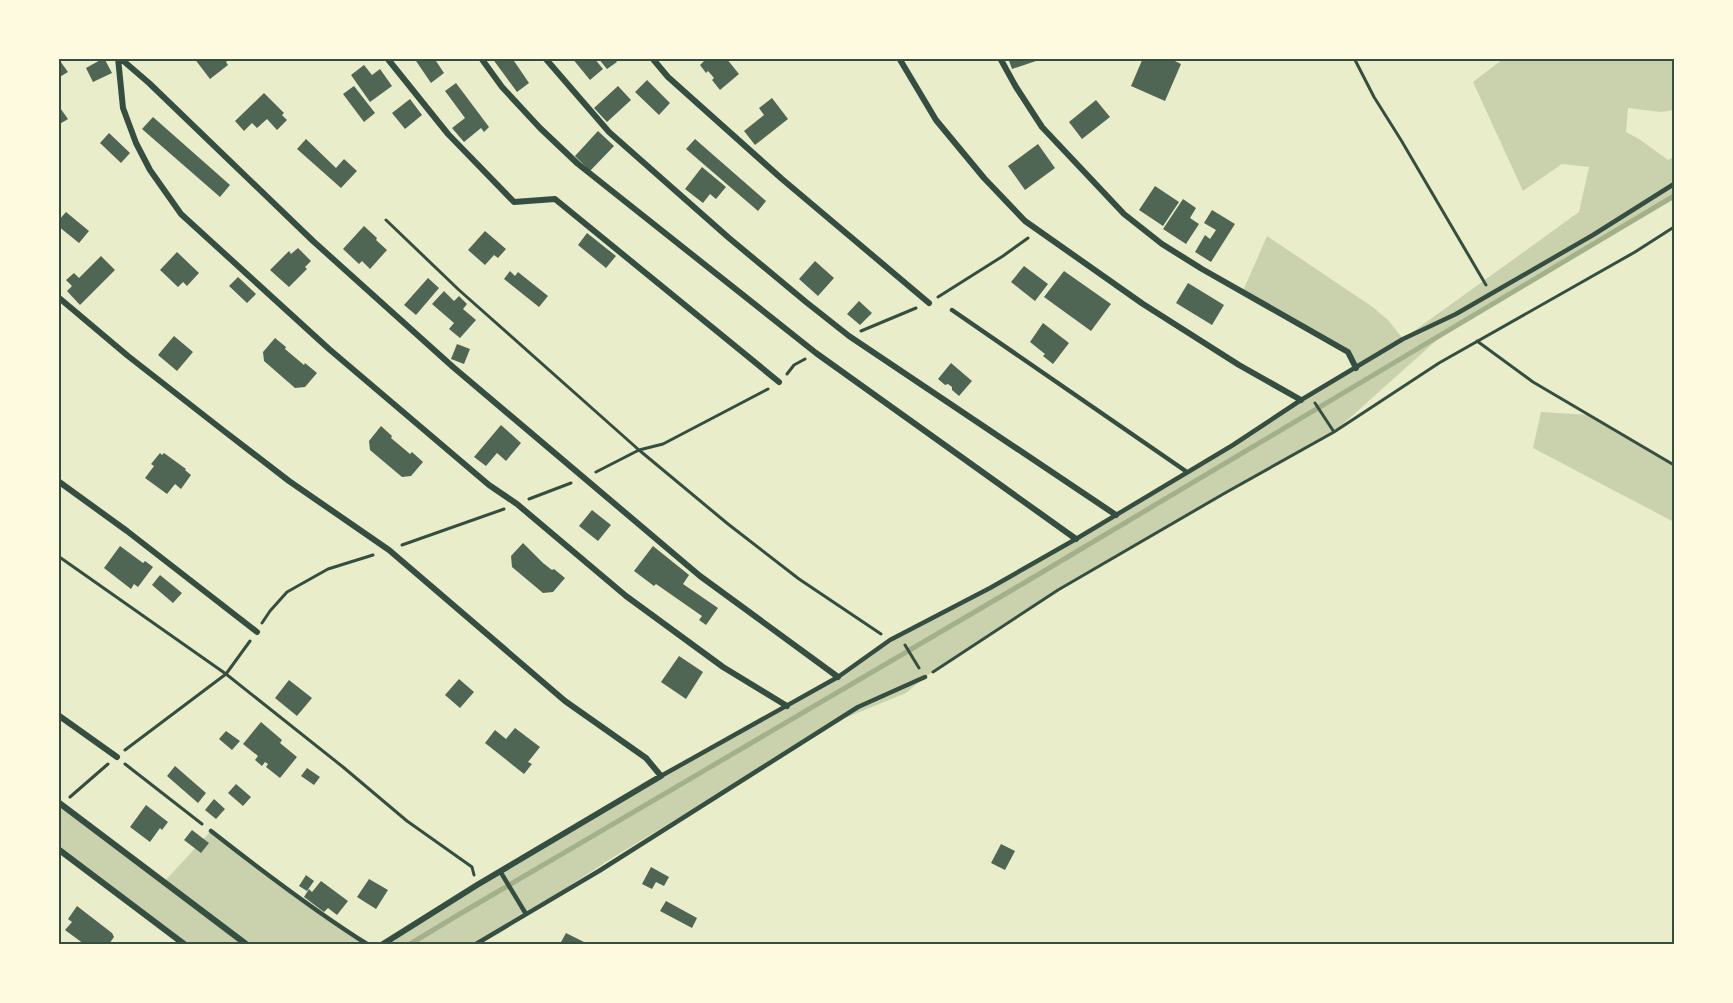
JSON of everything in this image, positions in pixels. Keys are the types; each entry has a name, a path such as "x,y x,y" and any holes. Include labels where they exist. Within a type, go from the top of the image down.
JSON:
{"street":[{"path":"119,58 149,83 313,241 461,374 699,576 838,677"},
{"path":"119,58 123,108 136,143 150,170 181,214 329,349 489,485 517,504 626,596 723,667 787,706"},
{"path":"387,58 448,134 514,202 555,199 779,382"},
{"path":"481,58 502,87 578,164 816,353 1076,539"},
{"path":"545,58 609,132 806,302 849,336 1116,515"},
{"path":"652,58 668,77 782,179 929,303"},
{"path":"900,58 936,120 984,178 1025,221 1143,304 1239,365 1300,400"},
{"path":"1000,58 1042,127 1124,214 1162,244 1348,352 1356,368"},
{"path":"58,297 128,356 289,481 389,550 565,701 646,758 661,776 500,871 383,945"},
{"path":"58,481 127,531 257,632"},
{"path":"58,715 117,757"},
{"path":"58,802 246,945"},
{"path":"58,849 184,945"}],"lane":[{"path":"661,776 838,677 890,640 990,588 1076,539 1233,445 1300,400 1403,339 1456,314 1593,235 1674,184"},
{"path":"952,310 1187,472"},
{"path":"477,945 599,871 858,707 925,677"},
{"path":"211,831 327,919 367,945"},
{"path":"500,871 526,914"}],"path":[{"path":"1354,58 1374,98 1491,293"},
{"path":"386,220 459,290 639,450 799,579 890,640"},
{"path":"900,636 925,677 1058,590 1334,432 1477,340 1635,252 1674,227"},
{"path":"1477,340 1533,381 1674,465"},
{"path":"1310,395 1334,432"},
{"path":"58,556 235,681 343,766 407,821 472,867 477,885"},
{"path":"117,757 211,831"}],"green space":[{"path":"1612,58 1674,61 1674,110 1661,112 1628,108 1626,132 1668,160 1674,157 1674,196 1447,331 1334,432 1058,590 925,677 906,693 840,720 612,858 526,914 473,944 383,944 661,776 838,677 890,640 990,588 1116,515 1356,368 1348,352 1243,291 1267,236 1374,308 1388,320 1403,339 1579,212 1589,167 1562,164 1523,191 1473,82 1503,59"},
{"path":"1541,412 1589,415 1674,465 1674,522 1533,448"},
{"path":"61,805 164,882 211,831 274,880 367,944 184,944 59,849 58,807"}],"building":[{"path":"58,58 68,72 58,78"},
{"path":"104,58 112,73 93,82 86,68"},
{"path":"194,58 230,58 226,62 228,65 210,79"},
{"path":"414,58 434,58 444,73 431,83"},
{"path":"492,58 512,58 529,83 517,92"},
{"path":"572,58 594,58 603,69 590,80"},
{"path":"598,58 614,58 617,62 607,69"},
{"path":"707,58 726,58 739,74 720,90 712,80 714,78 700,65"},
{"path":"1008,58 1042,58 1042,59 1012,69"},
{"path":"1143,58 1169,58 1181,64 1165,101 1131,86"},
{"path":"364,65 372,75 380,69 392,86 370,102 351,75"},
{"path":"647,80 670,103 659,115 635,92"},
{"path":"456,83 489,127 484,132 481,128 464,142 452,128 465,118 445,91"},
{"path":"354,86 375,113 364,122 343,94"},
{"path":"618,86 631,100 607,122 594,108"},
{"path":"264,93 284,113 282,115 287,120 277,130 267,119 257,128 252,123 244,131 235,121"},
{"path":"772,98 788,119 755,145 744,131 764,115 759,108"},
{"path":"410,99 422,115 405,129 392,113"},
{"path":"1096,100 1110,117 1082,139 1069,122"},
{"path":"58,105 68,119 58,125"},
{"path":"153,117 230,185 220,197 142,129"},
{"path":"598,131 614,146 590,171 575,156"},
{"path":"109,133 130,153 121,163 100,143"},
{"path":"306,139 336,168 344,159 357,171 341,188 297,149"},
{"path":"695,139 766,201 758,211 686,149"},
{"path":"1038,144 1055,168 1025,190 1008,166"},
{"path":"702,167 726,187 716,199 710,194 703,203 685,189"},
{"path":"1155,186 1179,202 1163,226 1139,210"},
{"path":"1183,199 1196,208 1190,218 1199,224 1186,244 1163,229"},
{"path":"1212,210 1235,224 1211,262 1195,252 1205,235 1210,239 1216,230 1204,223"},
{"path":"66,212 89,231 79,243 58,226 58,221"},
{"path":"364,226 387,250 370,269 362,261 359,264 343,249"},
{"path":"485,231 506,249 498,258 494,255 485,265 468,250"},
{"path":"587,233 616,256 606,268 578,245"},
{"path":"298,248 311,261 305,267 307,269 289,287 270,270 289,251 291,254"},
{"path":"177,252 199,273 187,286 183,282 178,287 160,270"},
{"path":"101,256 115,270 80,305 67,291 72,286 66,280 74,273 79,278"},
{"path":"815,261 834,278 818,296 799,279"},
{"path":"1024,266 1048,284 1035,301 1011,282"},
{"path":"510,271 515,276 518,272 548,296 539,307 504,279"},
{"path":"1064,271 1111,304 1091,331 1044,297"},
{"path":"238,277 256,294 247,303 229,286"},
{"path":"428,278 439,288 416,315 404,305"},
{"path":"1188,283 1224,305 1212,325 1176,303"},
{"path":"444,291 454,301 459,296 467,304 463,309 476,320 460,338 449,329 454,323 432,304"},
{"path":"859,301 872,313 860,325 847,314"},
{"path":"1043,323 1069,343 1053,364 1030,342"},
{"path":"174,336 193,352 177,371 158,355"},
{"path":"275,338 304,365 305,363 317,373 305,387 295,388 264,361 263,352"},
{"path":"457,344 470,349 464,364 451,359"},
{"path":"951,363 972,381 959,396 952,390 952,387 938,379"},
{"path":"501,425 521,443 506,461 497,453 486,466 474,457"},
{"path":"381,426 392,436 391,438 423,462 411,476 402,477 370,450 369,441"},
{"path":"160,453 162,455 164,453 191,475 181,489 175,484 167,494 145,478 154,466 151,464"},
{"path":"592,510 611,525 598,541 579,526"},
{"path":"523,543 543,563 565,578 553,592 543,593 512,567 511,556"},
{"path":"120,546 143,563 145,561 153,567 138,587 134,584 131,589 104,568"},
{"path":"653,546 689,575 683,584 718,608 706,625 699,620 702,616 634,571"},
{"path":"160,575 182,593 173,603 152,585"},
{"path":"679,656 703,672 686,699 661,682"},
{"path":"459,679 474,692 460,708 445,695"},
{"path":"289,680 312,698 297,716 275,698"},
{"path":"261,722 282,740 280,743 297,757 280,778 266,767 268,764 265,762 262,766 255,760 258,756 243,744"},
{"path":"515,728 540,747 528,762 532,764 524,774 485,743 495,730 506,739"},
{"path":"226,731 240,741 232,750 219,739"},
{"path":"175,766 206,793 198,803 167,776"},
{"path":"307,768 320,777 314,785 301,776"},
{"path":"236,784 251,797 243,806 228,793"},
{"path":"214,799 225,809 216,819 205,810"},
{"path":"146,805 168,822 162,830 160,828 150,842 130,827"},
{"path":"192,830 209,843 201,853 184,840"},
{"path":"1001,844 1015,851 1005,870 991,863"},
{"path":"651,867 669,877 664,886 656,882 652,889 642,884"},
{"path":"306,875 314,881 307,891 299,886"},
{"path":"369,879 388,890 376,909 357,897"},
{"path":"321,881 348,901 337,915 328,908 324,912 304,897 309,889 312,892"},
{"path":"666,901 697,918 692,928 660,911"},
{"path":"77,906 112,933 114,937 109,944 84,944 65,930 72,922 68,919"},
{"path":"566,933 584,942 583,944 560,944"}],"waterway":[{"path":"410,944 1024,583 1674,196"}]}
